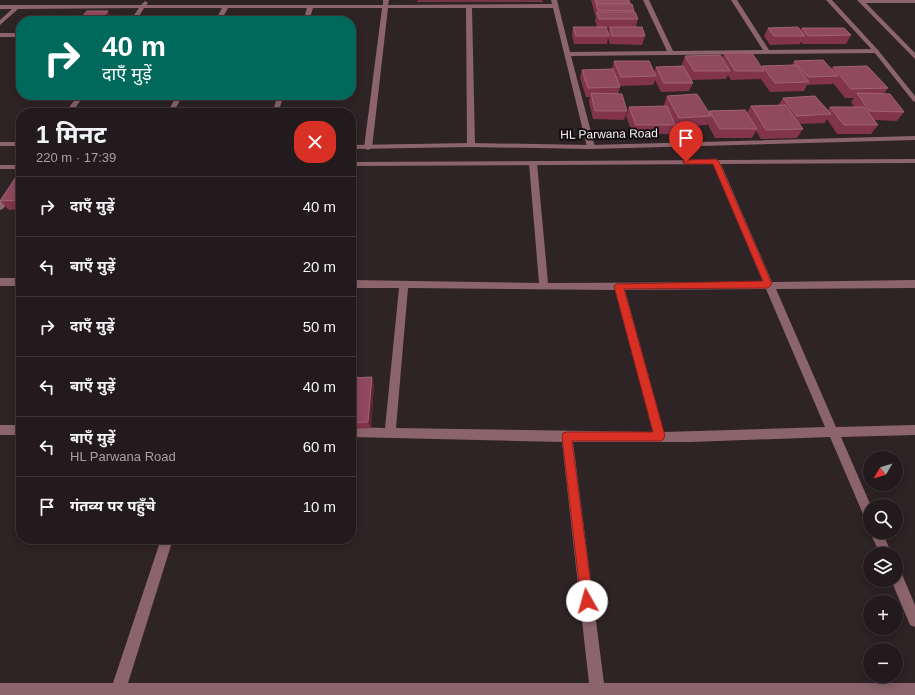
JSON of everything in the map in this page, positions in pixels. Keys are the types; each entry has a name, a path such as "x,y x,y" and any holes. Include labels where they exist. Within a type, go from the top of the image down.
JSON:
{"street":[{"path":"39,7 46,0"},
{"path":"137,16 148,0"},
{"path":"248,7 251,0"},
{"path":"646,0 671,54"},
{"path":"734,0 768,53"},
{"path":"829,0 876,51 915,100"},
{"path":"861,1 915,1"},
{"path":"861,1 915,57"},
{"path":"368,148 386,3"},
{"path":"0,7 248,7 386,3 469,6 555,3 591,147"},
{"path":"308,16 311,6"},
{"path":"469,6 471,145"},
{"path":"0,23 17,7"},
{"path":"221,16 226,7"},
{"path":"0,35 16,35"},
{"path":"568,54 876,51"},
{"name":"HL Parwana Road","path":"356,147 471,145 591,147 915,138"},
{"path":"0,144 16,144"},
{"name":"HL Parwana Road","path":"356,164 915,161"},
{"path":"716,162 863,501"},
{"path":"533,163 544,287"},
{"path":"0,167 16,167"},
{"path":"0,207 16,186"},
{"path":"0,282 16,282"},
{"path":"356,284 544,287 915,284"},
{"path":"390,432 404,285"},
{"path":"619,286 660,436"},
{"path":"0,430 16,430"},
{"path":"356,432 567,436 660,436 915,430"},
{"path":"567,436 598,693"},
{"path":"118,690 165,544"},
{"path":"901,587 915,620"},
{"path":"0,690 118,690 274,693 910,692"}],"shaded area":[{"path":"418,0 542,0 543,2 417,2"}],"building":[{"path":"595,0 629,0 630,3 596,3"},
{"path":"596,4 632,4 634,11 598,10"},
{"path":"87,11 108,11 104,16 82,16"},
{"path":"597,12 635,12 638,19 599,19"},
{"path":"573,27 606,27 609,36 576,36"},
{"path":"610,27 642,27 645,36 612,36"},
{"path":"798,27 805,36 774,36 768,28"},
{"path":"802,28 844,28 851,35 808,36"},
{"path":"724,53 752,53 764,71 735,71"},
{"path":"720,55 730,71 694,71 685,56"},
{"path":"823,60 838,76 808,77 794,61"},
{"path":"614,61 649,61 656,76 621,77"},
{"path":"796,65 809,82 775,83 762,66"},
{"path":"683,66 693,83 664,83 656,67"},
{"path":"867,66 888,88 851,89 833,67"},
{"path":"613,69 620,87 588,88 582,70"},
{"path":"591,93 622,94 627,111 595,111"},
{"path":"857,93 890,94 904,112 869,111"},
{"path":"697,94 711,116 679,118 667,96"},
{"path":"815,96 831,114 797,116 783,98"},
{"path":"786,105 803,129 766,130 751,106"},
{"path":"667,106 675,125 636,125 629,107"},
{"path":"830,107 864,107 878,125 844,125"},
{"path":"745,110 757,129 720,129 709,111"},
{"path":"16,177 16,200 0,201"},
{"path":"372,377 368,422 356,423 356,378"}],"route":[{"path":"587,601 567,436 660,436 619,286 768,284 716,162 686,162"}]}
